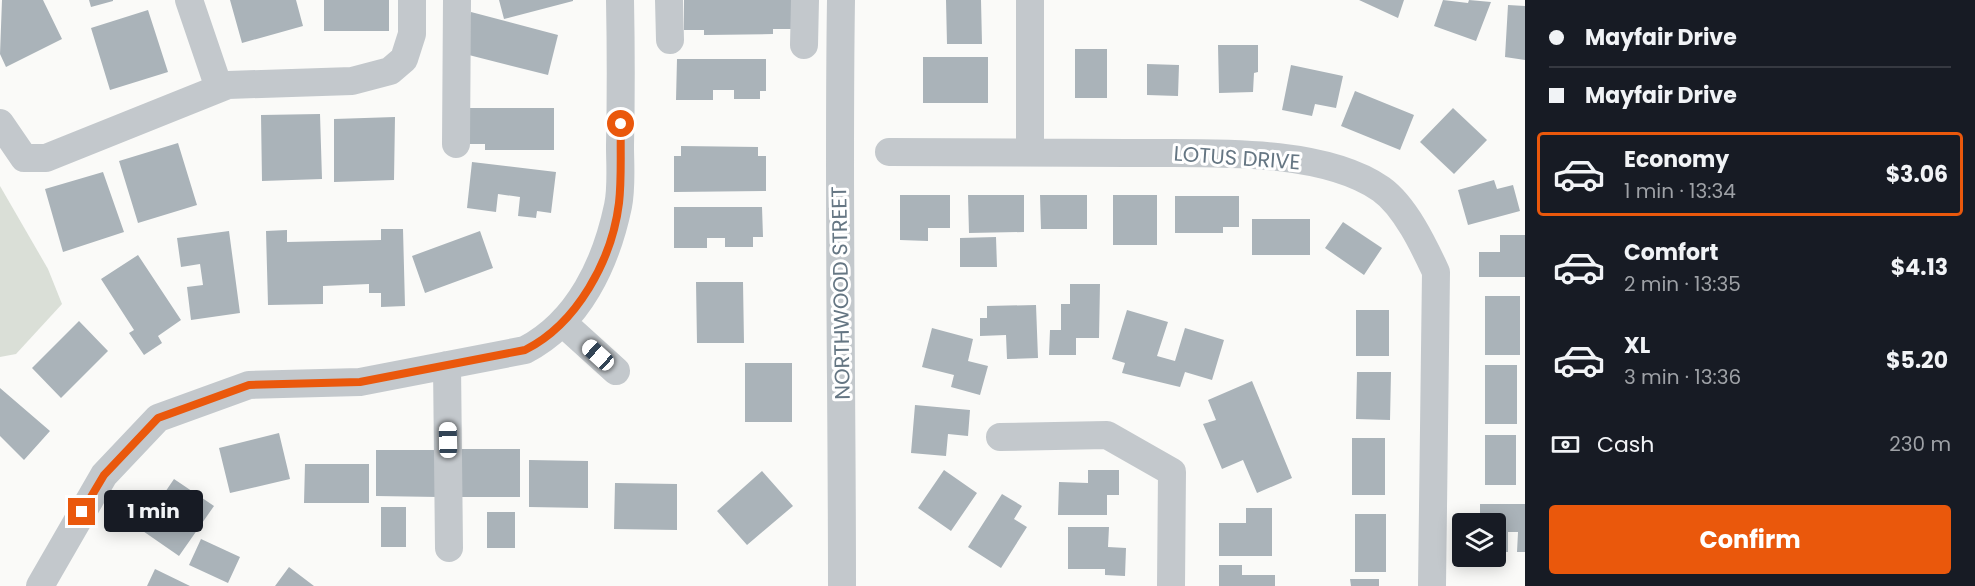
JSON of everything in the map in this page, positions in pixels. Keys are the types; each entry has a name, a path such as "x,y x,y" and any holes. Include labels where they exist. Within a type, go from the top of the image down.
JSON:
{"street":[{"path":"189,0 219,88"},
{"path":"0,123 24,158 46,158 228,85 352,81 390,71 404,59 412,34 412,0"},
{"path":"456,144 457,0"},
{"path":"40,586 104,475 158,418 249,385 360,382 525,350 544,340 563,323 580,300 603,259 619,204 622,84 620,0"},
{"path":"669,0 670,40"},
{"path":"804,0 804,45"},
{"name":"NORTHWOOD STREET","path":"841,0 839,157 842,586"},
{"path":"1030,0 1030,151"},
{"name":"LOTUS DRIVE","path":"889,152 1030,151 1237,154 1301,160 1350,174 1382,190 1415,229 1436,272 1438,318 1432,586"},
{"path":"563,323 616,371"},
{"path":"447,365 449,548"},
{"path":"1000,437 1107,435 1172,472 1172,586"}],"shaded area":[{"path":"0,186 48,269 62,304 16,354 0,357"}],"building":[{"path":"2,0 43,0 62,39 6,67 0,54"},
{"path":"89,0 113,0 113,1 91,7"},
{"path":"230,0 296,0 303,26 242,43"},
{"path":"324,0 389,0 389,31 324,31"},
{"path":"499,0 573,0 573,1 504,19"},
{"path":"684,0 792,0 792,29 773,29 773,34 704,35 704,30 684,30"},
{"path":"946,0 981,0 982,44 947,44"},
{"path":"1359,0 1404,0 1398,18"},
{"path":"1443,0 1468,3 1469,0 1491,2 1476,41 1434,26"},
{"path":"1508,5 1525,6 1525,60 1505,57"},
{"path":"148,10 168,72 110,90 91,28"},
{"path":"471,12 558,35 548,75 461,53"},
{"path":"1218,45 1258,45 1258,72 1254,73 1253,92 1219,93"},
{"path":"1075,49 1107,49 1107,98 1075,98"},
{"path":"923,57 988,57 988,103 923,103"},
{"path":"677,59 766,59 766,91 760,91 760,99 734,99 734,90 713,90 713,100 676,100"},
{"path":"1147,64 1179,65 1178,96 1147,95"},
{"path":"1291,65 1343,76 1336,108 1315,104 1312,116 1282,110"},
{"path":"1355,91 1414,115 1400,150 1341,126"},
{"path":"465,108 554,108 554,150 485,150 485,144 465,144"},
{"path":"1453,108 1487,140 1454,174 1420,142"},
{"path":"320,114 322,179 262,181 261,115"},
{"path":"395,117 394,180 334,182 334,119"},
{"path":"178,143 197,205 138,223 119,161"},
{"path":"681,146 758,147 758,156 766,156 766,191 674,192 674,156 681,156"},
{"path":"472,162 556,172 551,213 537,211 536,218 518,216 520,197 498,194 496,212 467,208"},
{"path":"103,172 124,232 63,252 45,189"},
{"path":"1494,180 1497,189 1513,185 1520,211 1468,225 1458,190"},
{"path":"900,195 950,195 950,228 928,228 928,241 900,240"},
{"path":"968,195 1024,195 1024,232 969,233"},
{"path":"1040,195 1087,195 1087,229 1041,229"},
{"path":"1113,195 1157,195 1157,245 1113,245"},
{"path":"1175,196 1239,196 1239,227 1223,227 1223,233 1175,233"},
{"path":"674,207 762,207 763,237 753,237 753,247 725,247 725,238 707,238 707,248 674,248"},
{"path":"1252,219 1310,219 1310,255 1252,255"},
{"path":"1343,222 1382,248 1364,275 1325,248"},
{"path":"381,229 403,229 405,306 381,307 381,293 369,293 369,284 323,286 323,304 268,305 266,231 287,230 287,242 381,240"},
{"path":"229,231 240,313 191,320 187,287 203,285 200,264 181,267 177,238"},
{"path":"480,231 493,268 425,293 412,256"},
{"path":"1500,235 1525,235 1525,277 1479,277 1479,252 1500,252"},
{"path":"996,237 997,267 960,267 960,238"},
{"path":"138,255 181,320 158,336 162,343 144,355 129,333 134,330 101,279"},
{"path":"696,282 743,282 744,343 697,343"},
{"path":"1070,284 1100,284 1099,338 1076,338 1076,355 1049,355 1050,330 1061,330 1061,304 1070,304"},
{"path":"1485,296 1520,296 1520,355 1485,355"},
{"path":"1036,305 1038,358 1007,359 1006,335 980,336 980,318 987,318 987,306"},
{"path":"1127,310 1168,322 1157,356 1175,361 1185,328 1224,340 1212,380 1185,372 1180,387 1122,373 1125,363 1112,359"},
{"path":"1356,310 1389,310 1389,356 1356,356"},
{"path":"79,321 108,351 61,398 32,368"},
{"path":"932,328 973,339 968,361 988,366 980,395 951,387 954,375 922,367"},
{"path":"745,363 792,363 792,422 745,422"},
{"path":"1485,365 1517,365 1517,424 1485,424"},
{"path":"1357,372 1391,372 1390,420 1356,419"},
{"path":"1252,381 1292,478 1257,493 1243,460 1222,469 1203,424 1216,420 1208,400"},
{"path":"0,388 50,431 24,460 0,436"},
{"path":"915,405 970,410 968,436 948,434 946,456 911,453"},
{"path":"279,433 290,479 230,493 219,448"},
{"path":"1485,435 1516,435 1516,485 1485,485"},
{"path":"1352,438 1385,438 1385,495 1352,495"},
{"path":"456,449 520,449 520,497 456,497"},
{"path":"376,450 438,450 438,497 376,496"},
{"path":"529,460 588,461 588,508 529,507"},
{"path":"305,464 369,464 369,503 304,503"},
{"path":"944,470 977,493 951,531 918,508"},
{"path":"1088,470 1119,470 1119,495 1107,495 1107,515 1058,515 1059,482 1088,483"},
{"path":"762,471 793,506 747,545 717,511"},
{"path":"174,479 214,506 179,556 140,529"},
{"path":"615,483 677,484 677,530 614,529"},
{"path":"1002,494 1022,506 1014,519 1027,527 1001,568 968,547"},
{"path":"1480,504 1525,504 1525,552 1517,552 1518,532 1508,532 1508,552 1506,552 1506,513 1480,513"},
{"path":"381,507 406,507 406,547 381,547"},
{"path":"1246,508 1272,508 1272,556 1219,556 1219,523 1246,523"},
{"path":"487,512 515,512 515,548 487,548"},
{"path":"1355,514 1386,514 1386,572 1355,572"},
{"path":"1068,527 1109,527 1108,547 1126,548 1125,576 1105,575 1105,569 1068,569"},
{"path":"201,539 240,557 228,583 189,565"},
{"path":"1219,565 1242,565 1242,575 1275,575 1275,586 1219,586"},
{"path":"289,567 314,586 275,586"},
{"path":"155,569 190,586 147,586"},
{"path":"1350,579 1379,579 1379,586 1351,586"}],"route":[{"path":"82,512 104,475 158,418 249,385 360,382 525,350 544,340 563,323 580,300 603,259 619,204 621,124"}]}
